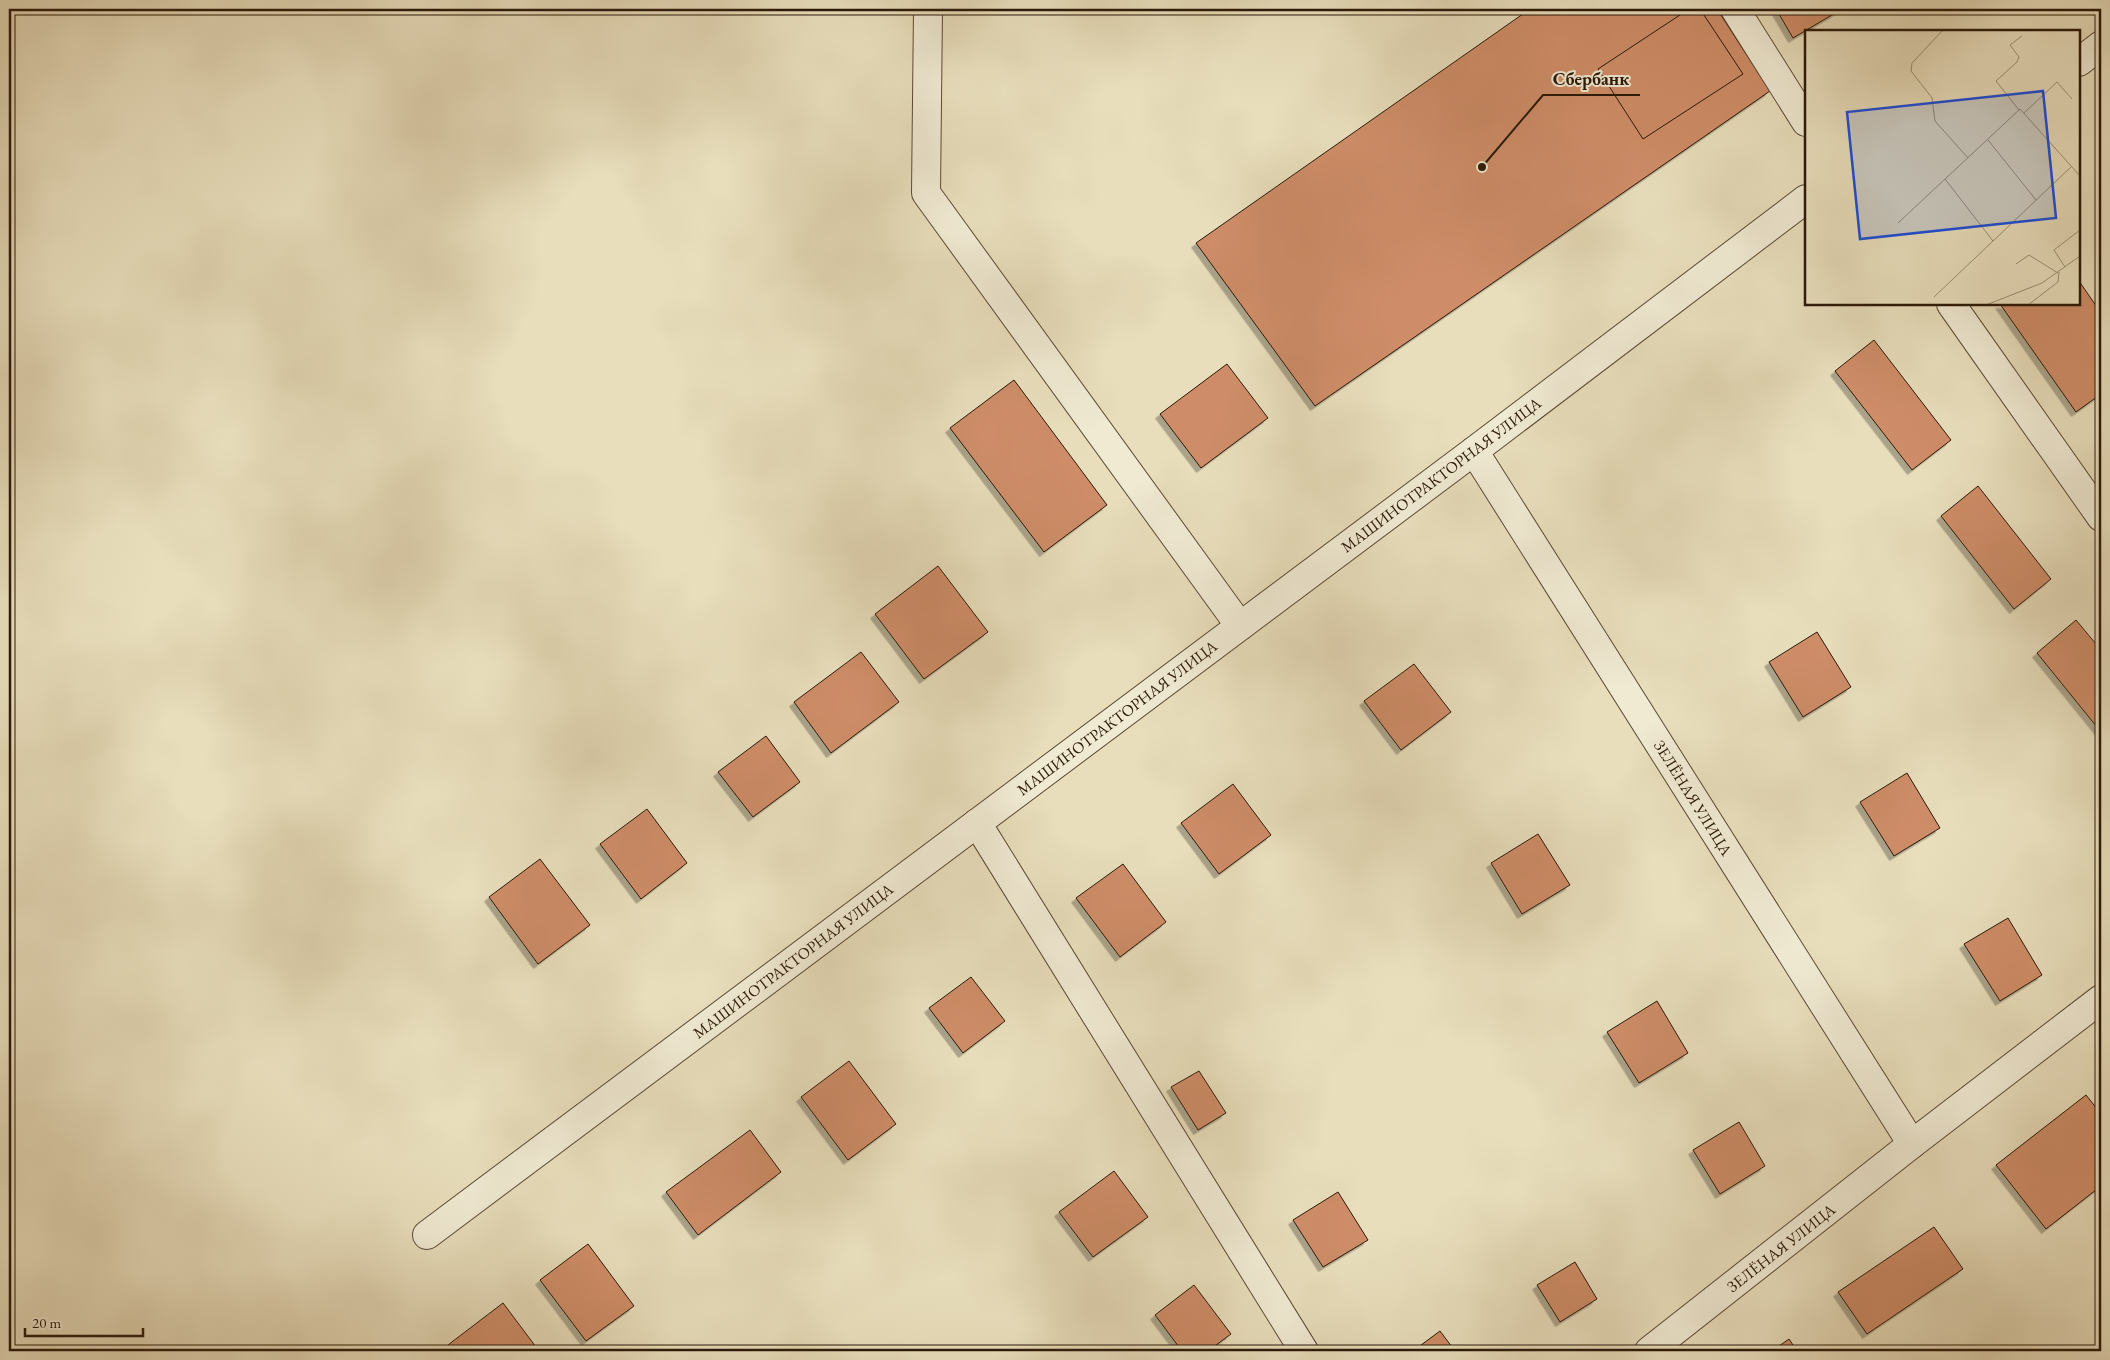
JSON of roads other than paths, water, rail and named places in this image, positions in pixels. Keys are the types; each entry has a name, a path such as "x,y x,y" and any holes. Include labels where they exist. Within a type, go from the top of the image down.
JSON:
{"street":[{"path":"928,9 926,193 1240,626"},
{"path":"1735,9 1805,120"},
{"path":"2080,61 2101,45"},
{"name":"МАШИНОТРАКТОРНАЯ УЛИЦА","path":"426,1235 1474,451 1805,200"},
{"path":"1952,305 2101,517"},
{"name":"ЗЕЛЁНАЯ УЛИЦА","path":"1474,451 1912,1144"},
{"path":"977,823 1304,1351"},
{"name":"ЗЕЛЁНАЯ УЛИЦА","path":"1649,1351 1912,1144 2101,999"}],"place":[{"name":"Сбербанк","path":"1482,167"}]}
